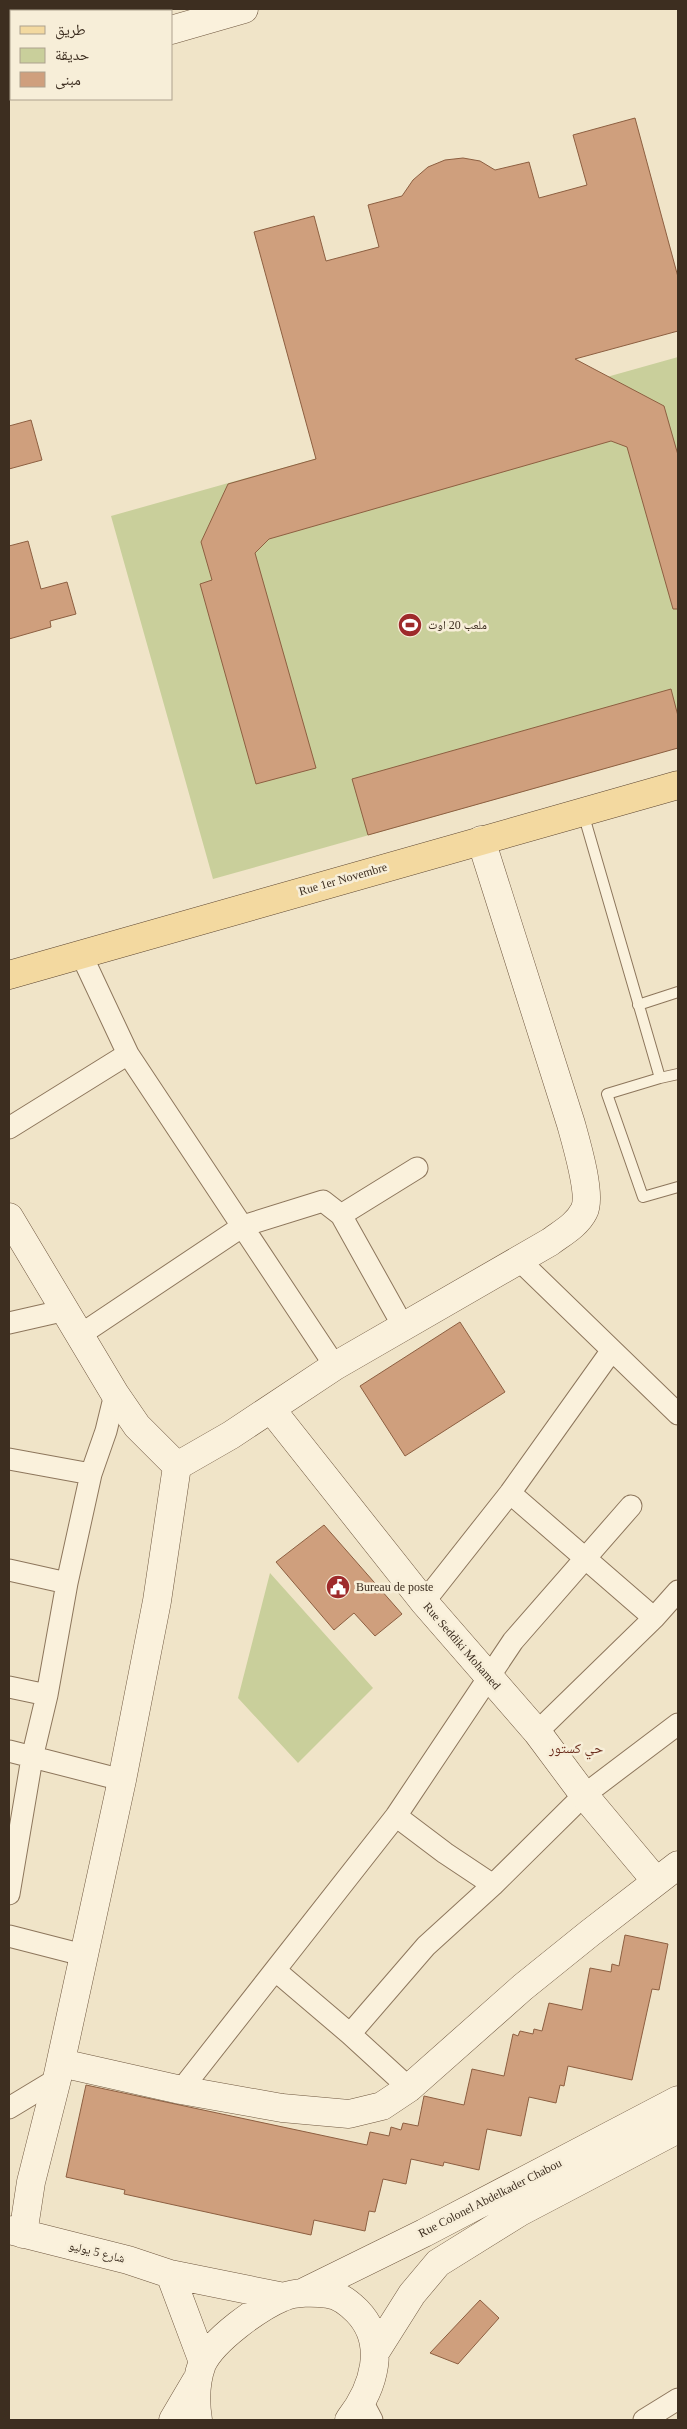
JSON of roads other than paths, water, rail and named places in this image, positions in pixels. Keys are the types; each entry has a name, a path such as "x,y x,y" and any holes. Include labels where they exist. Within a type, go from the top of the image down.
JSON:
{"main road":[{"name":"Rue 1er Novembre","path":"9,975 678,785"}],"street":[{"path":"172,30 244,9"},
{"path":"177,1466 271,1409 335,1366 550,1242 576,1222 585,1209 583,1166 481,840"},
{"path":"81,954 128,1054 335,1366"},
{"path":"9,1128 128,1054"},
{"path":"341,1215 417,1168"},
{"path":"80,1335 243,1226 323,1200 341,1215 403,1326"},
{"path":"11,1226 66,1310 136,1426 177,1466"},
{"path":"518,1259 678,1414"},
{"path":"9,1323 66,1310"},
{"path":"424,1602 510,1493 612,1350"},
{"path":"9,1894 32,1758 67,1583 91,1474 115,1394"},
{"name":"Rue Seddiki Mohamed","path":"271,1409 424,1602 538,1732 584,1795 656,1881"},
{"path":"9,1459 91,1474"},
{"path":"16,2232 31,2182 59,2071 122,1780 157,1601 177,1466"},
{"path":"510,1493 654,1618"},
{"path":"181,2090 396,1816 513,1641 631,1506"},
{"path":"9,1570 67,1583"},
{"path":"538,1732 654,1618 678,1591"},
{"path":"9,1687 46,1695"},
{"path":"350,2034 426,1946 493,1885 584,1795 678,1724"},
{"path":"9,1751 122,1780"},
{"path":"396,1816 444,1853 493,1885"},
{"path":"9,2108 59,2071 282,2108 349,2114 382,2106 409,2088 523,1987 678,1865"},
{"path":"9,1936 83,1956"},
{"path":"276,1971 350,2034 409,2088"},
{"name":"Rue Colonel Abdelkader Chabou","path":"200,2371 228,2332 266,2305 293,2295 424,2233 678,2100"},
{"name":"Rue Colonel Abdelkader Chabou","path":"376,2351 412,2294 438,2263 520,2212 678,2129"},
{"name":"شارع 5 يوليو","path":"16,2232 128,2260 170,2274 293,2295"},
{"path":"170,2274 200,2371 195,2400 198,2420"},
{"path":"293,2295 329,2294 349,2303 362,2317 372,2333 376,2351 373,2375 361,2414"},
{"path":"173,2420 200,2371"},
{"path":"644,2420 678,2399"}],"lane":[{"path":"582,812 660,1078"},
{"path":"638,1005 678,992"},
{"path":"678,1076 660,1078 607,1094 643,1197 678,1187"}],"place":[{"name":"ملعب 20 اوت","path":"410,625"},
{"name":"Bureau de poste","path":"338,1587"}],"district":[{"name":"حي كستور","path":"576,1748"}]}
